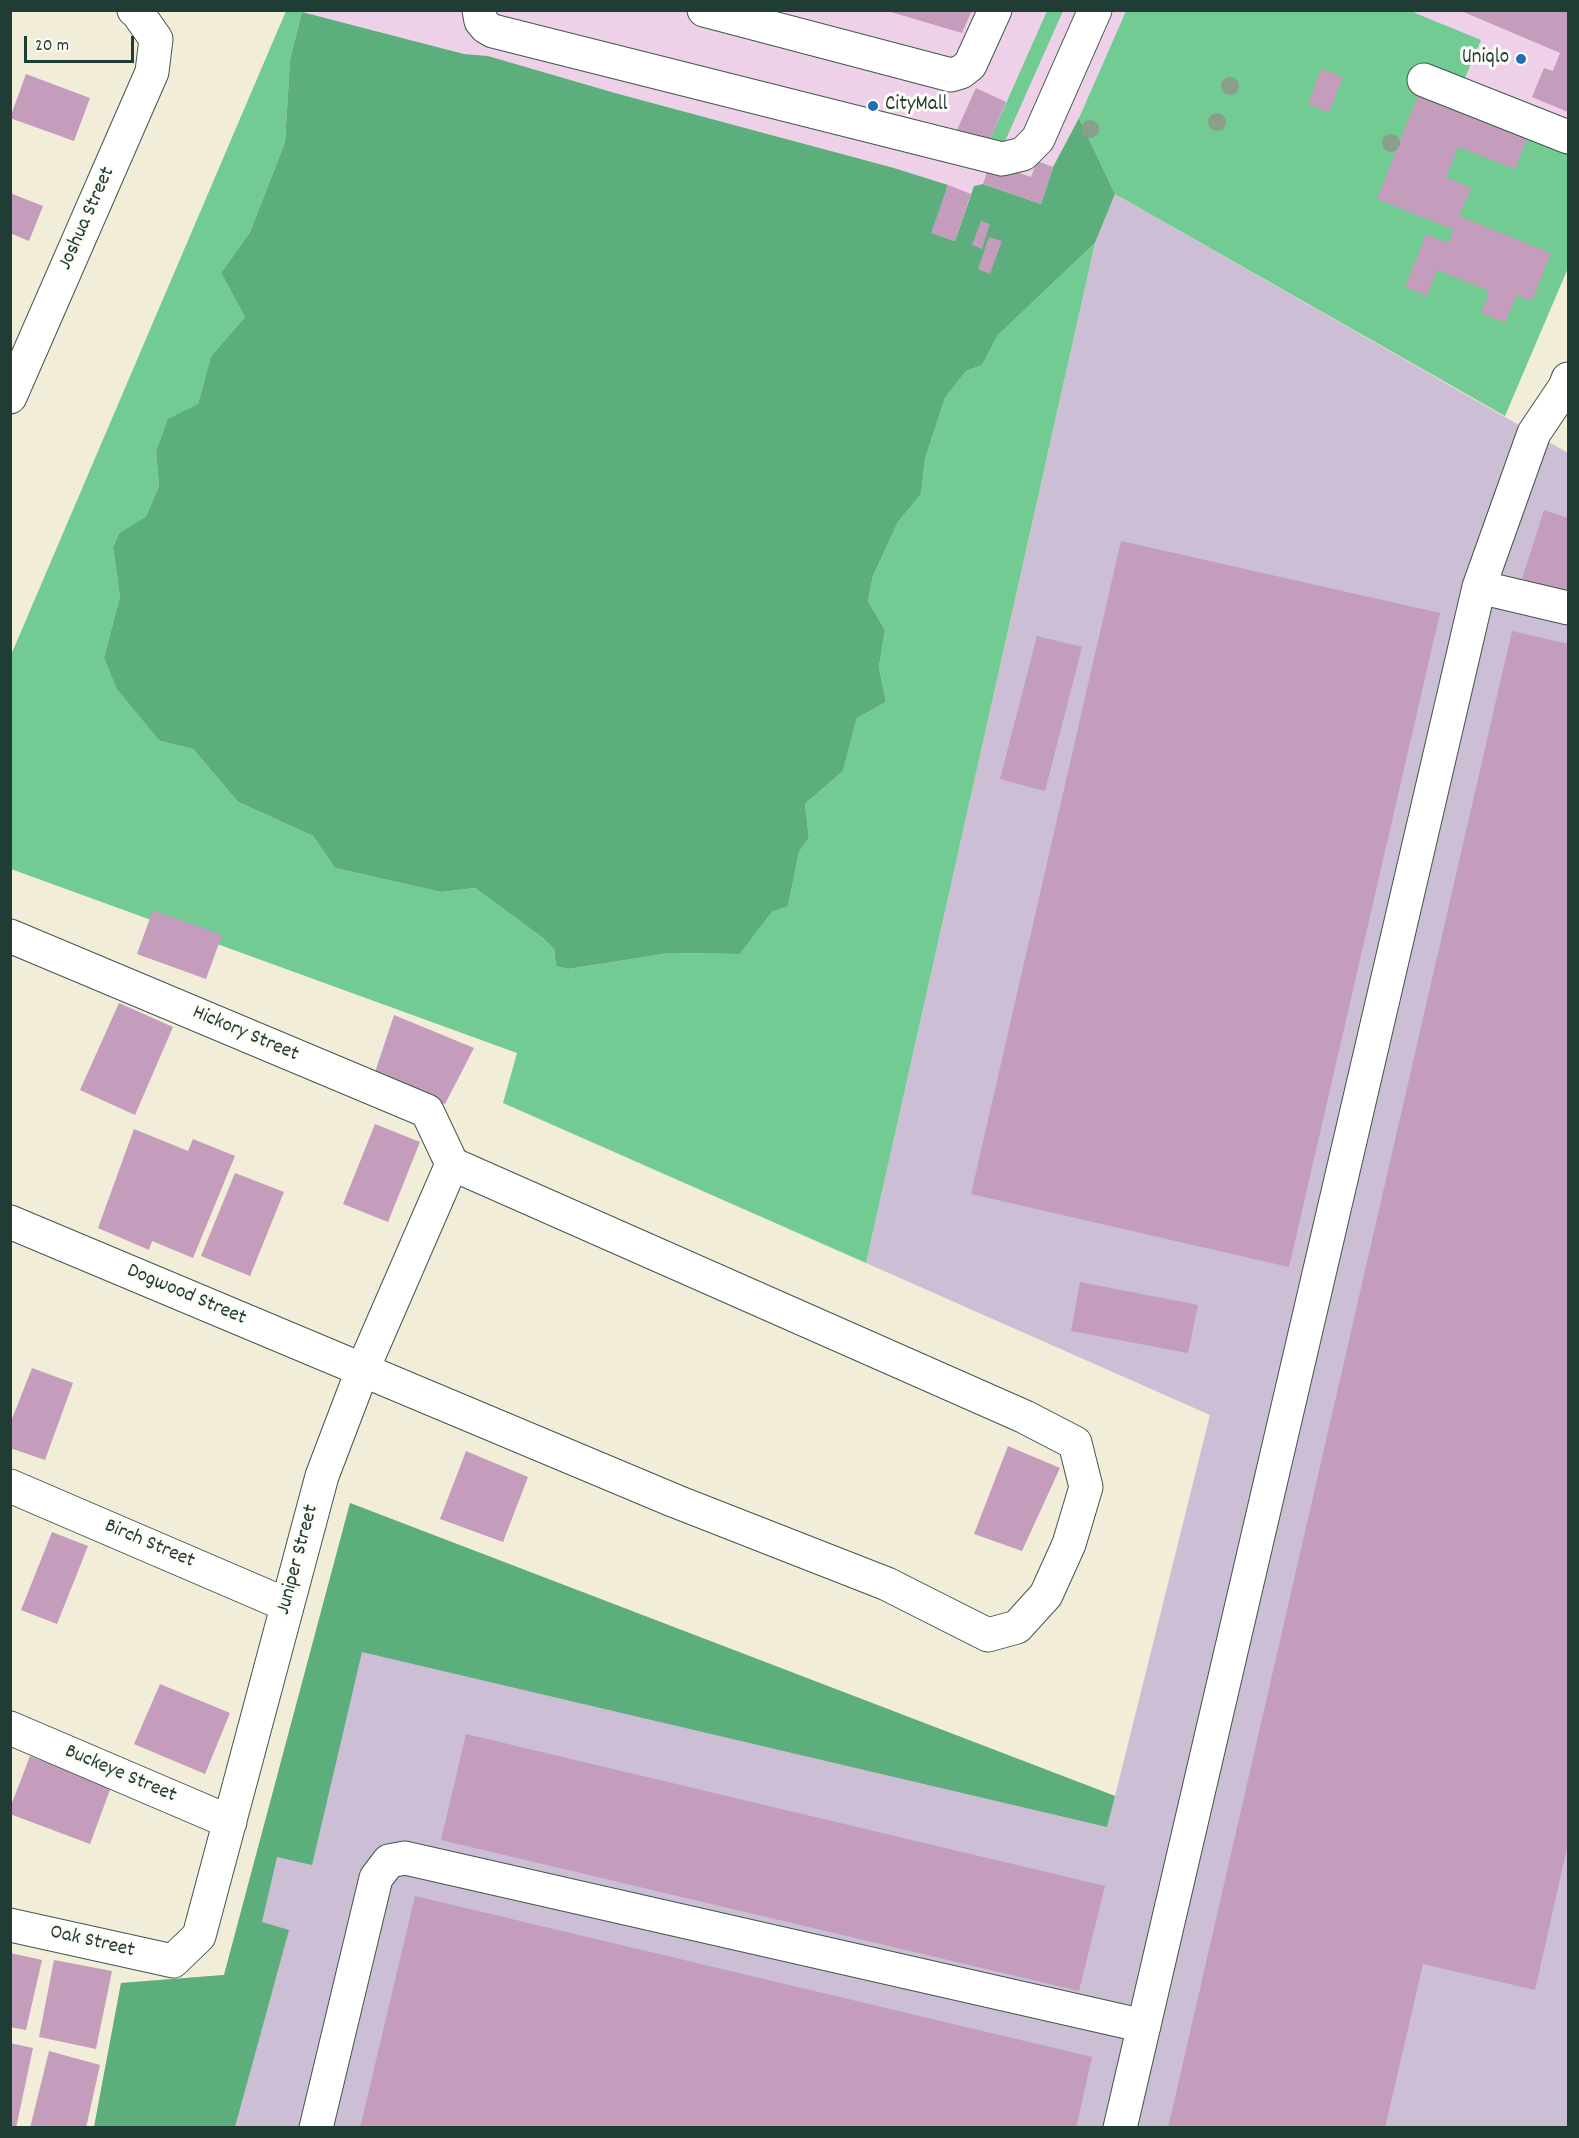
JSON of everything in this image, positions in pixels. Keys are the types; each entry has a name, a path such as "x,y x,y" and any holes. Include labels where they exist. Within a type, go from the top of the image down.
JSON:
{"street":[{"name":"Joshua Street","path":"10,397 153,72 156,39 134,10"},
{"path":"479,10 481,21 493,31 1002,159 1023,154 1038,139 1095,10"},
{"path":"704,10 951,75 961,72 970,65 995,10"},
{"path":"1424,80 1569,137"},
{"path":"1120,2127 1479,587 1534,433 1567,385"},
{"path":"1479,587 1569,608"},
{"name":"Hickory Street","path":"10,936 427,1111 452,1164"},
{"name":"Juniper Street","path":"172,1961 199,1936 322,1476 362,1371 452,1164"},
{"name":"Dogwood Street","path":"10,1222 675,1502 887,1584 988,1635 1017,1627 1046,1595 1070,1544 1086,1487 1075,1443 1025,1417 452,1164"},
{"name":"Birch Street","path":"10,1486 287,1605"},
{"name":"Buckeye Street","path":"10,1728 230,1822"},
{"path":"316,2127 376,1878 389,1861 405,1858 1144,2026"},
{"name":"Oak Street","path":"10,1924 172,1961"}],"shaded area":[{"name":"Uniqlo","path":"1415,10 1568,11 1568,120 1465,78 1414,13"},
{"name":"CityMall","path":"298,11 1126,11 1079,118 1053,167 1041,204 971,194 894,168 615,93 488,56 464,54"},
{"path":"1115,194 1568,453 1568,2127 94,2128 121,1983 224,1975 350,1503 1115,1796 1210,1415 866,1263 1095,243"}],"green space":[{"path":"286,11 302,12 290,60 285,142 250,232 221,273 245,317 211,356 198,404 156,452 159,486 146,518 119,533 113,547 120,597 104,657 160,741 193,749 238,802 313,836 335,868 441,892 475,888 543,938 554,949 556,966 568,969 670,953 740,954 772,912 788,906 799,852 809,838 805,804 843,771 857,718 886,702 879,667 885,630 868,601 873,576 898,522 921,494 925,459 945,398 966,371 982,365 998,335 1095,243 866,1263 503,1103 517,1053 11,869 11,655"},
{"path":"1047,11 1063,11 1006,139 1001,145 988,144"},
{"path":"1126,11 1415,11 1415,13 1481,40 1465,78 1568,120 1568,268 1505,416 1115,194 1079,118"},
{"path":"302,12 464,54 488,56 948,185 932,233 955,241 974,186 983,184 1041,204 1053,167 1079,118 1115,194 1095,243 998,335 982,365 966,371 945,398 925,459 921,494 898,522 873,576 868,601 885,630 879,667 886,702 857,718 843,771 805,804 809,838 799,852 788,906 772,912 740,954 670,953 568,969 556,966 554,949 543,938 475,888 441,892 335,868 313,836 238,802 193,749 160,741 117,689 104,657 120,597 113,547 119,533 146,517 159,486 156,452 168,419 198,404 211,356 245,317 221,273 250,232 285,142 290,60"},
{"path":"350,1503 1115,1796 1107,1827 362,1652 312,1865 277,1857 262,1922 289,1930 235,2127 94,2127 121,1983 224,1975"}],"building":[{"path":"884,10 972,10 962,33"},
{"path":"1459,10 1568,10 1568,112 1532,97 1544,68 1553,71 1560,53"},
{"path":"1321,69 1343,77 1329,113 1308,104"},
{"path":"26,74 90,98 74,141 10,118"},
{"path":"976,88 1006,102 988,144 957,130"},
{"path":"1418,95 1527,138 1515,169 1458,147 1446,177 1471,188 1459,216 1551,253 1532,301 1517,295 1505,323 1481,313 1489,291 1437,270 1427,296 1405,287 1426,234 1448,243 1454,230 1377,199"},
{"path":"1037,161 1053,167 1041,204 983,184 990,163 1031,177"},
{"path":"948,185 971,194 955,241 931,233"},
{"path":"10,193 43,206 29,241 10,233"},
{"path":"981,221 990,224 982,249 972,245"},
{"path":"989,237 1002,241 990,274 978,269"},
{"path":"1544,510 1568,518 1568,594 1522,579"},
{"path":"1121,541 1440,613 1289,1267 971,1194"},
{"path":"1512,631 1568,644 1568,1844 1535,1990 1423,1964 1385,2128 1168,2128"},
{"path":"1037,636 1082,647 1045,791 1000,779"},
{"path":"153,910 222,935 206,979 137,954"},
{"path":"119,1003 173,1027 135,1115 80,1090"},
{"path":"394,1015 474,1048 445,1104 372,1081"},
{"path":"375,1124 420,1142 388,1222 343,1204"},
{"path":"134,1129 188,1151 193,1139 235,1156 193,1258 152,1241 149,1250 98,1228"},
{"path":"235,1173 284,1192 250,1276 201,1256"},
{"path":"1080,1282 1198,1305 1188,1353 1071,1331"},
{"path":"32,1368 73,1383 45,1460 10,1448 10,1424"},
{"path":"1008,1446 1060,1468 1022,1551 974,1534"},
{"path":"466,1451 528,1477 503,1542 440,1519"},
{"path":"52,1532 88,1546 57,1624 21,1610"},
{"path":"160,1684 230,1713 205,1774 134,1744"},
{"path":"466,1734 1105,1886 1079,1991 441,1840"},
{"path":"30,1756 111,1787 90,1844 10,1814 10,1808"},
{"path":"415,1896 1092,2057 1076,2128 360,2128"},
{"path":"10,1953 42,1960 26,2030 10,2027"},
{"path":"54,1960 112,1971 96,2049 39,2037"},
{"path":"10,2043 33,2048 16,2128 10,2128"},
{"path":"49,2051 100,2065 86,2128 30,2128"}],"place":[{"name":"Uniqlo","path":"1521,59"},
{"name":"CityMall","path":"873,106"}]}
